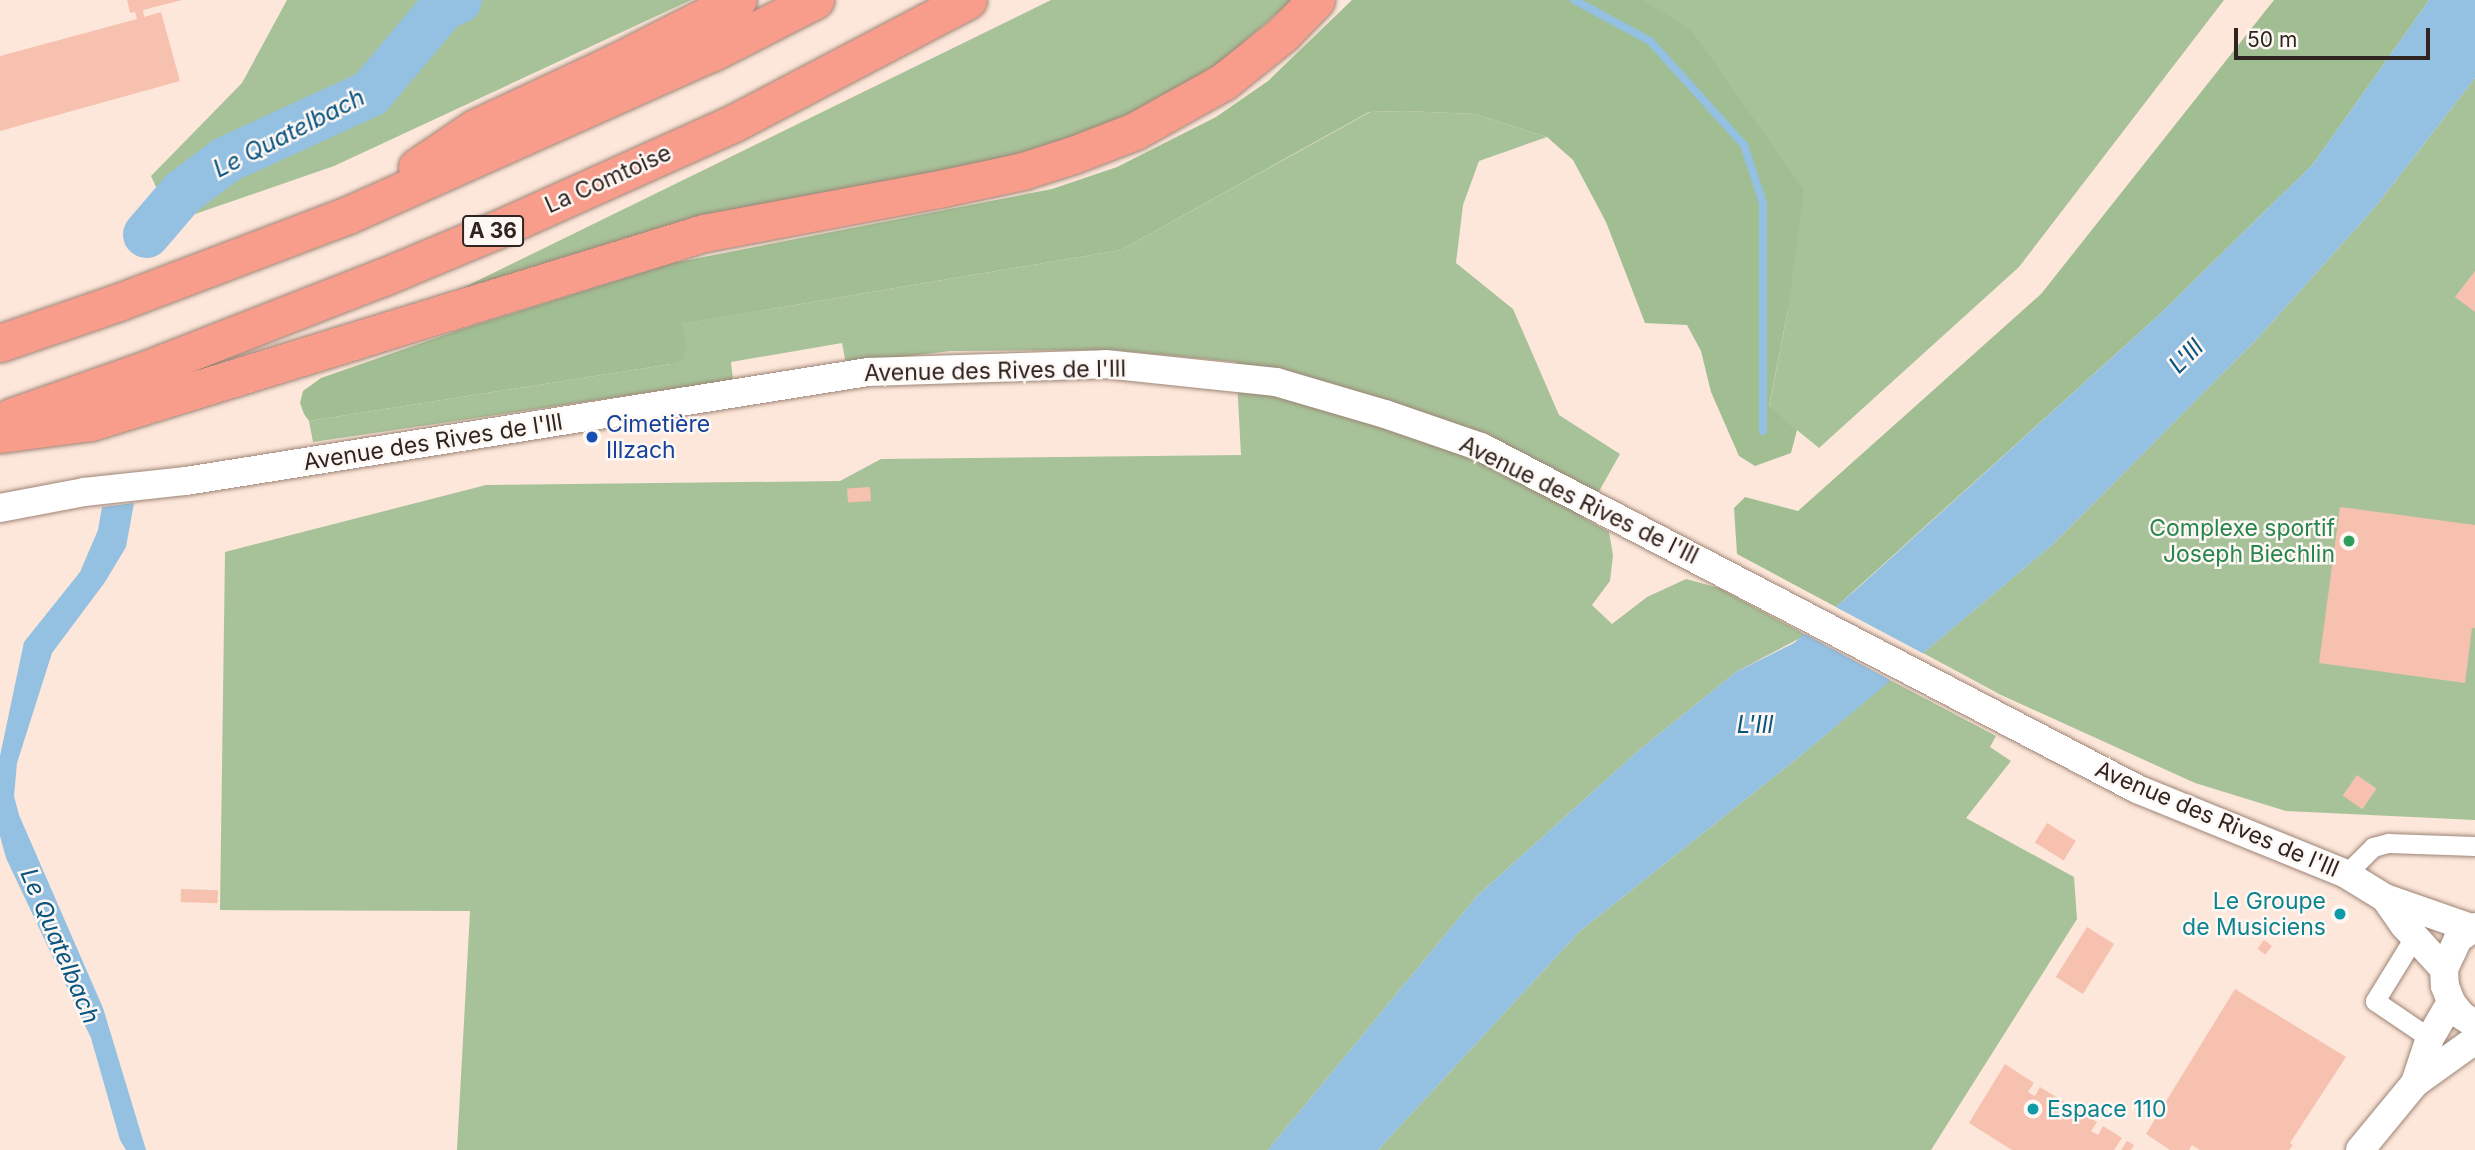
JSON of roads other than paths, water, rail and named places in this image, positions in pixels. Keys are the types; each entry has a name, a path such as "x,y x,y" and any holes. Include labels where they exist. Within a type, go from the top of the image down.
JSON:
{"highway":[{"path":"348,215 475,128 738,0"},
{"path":"0,343 119,302 348,215 698,59 815,0"},
{"name":"La Comtoise","path":"0,421 160,364 496,230 734,123 968,0"},
{"path":"0,434 91,422 704,233 957,185 1023,171 1073,155 1135,131 1223,82 1283,34 1316,0"}],"street":[{"name":"Avenue des Rives de l'Ill","path":"0,508 84,492 672,405 868,372 1105,364 1276,382 1385,414 1481,447 1992,711 2137,789 2346,874 2385,898 2473,928"},
{"path":"2346,874 2373,847 2388,843 2475,846"},
{"name":"Avenue des Rives de l'Ill","path":"2385,898 2404,925 2444,969"},
{"path":"2473,928 2458,939 2449,953 2444,969 2445,986 2451,1002 2461,1015 2475,1024"},
{"path":"2410,944 2375,1001 2421,1032"},
{"path":"2414,1083 2430,1038 2451,1002"},
{"path":"2360,1150 2414,1083 2475,1040"}],"water":[{"name":"L'Ill","path":"2429,0 2475,0 2475,78 2376,206 2257,339 2053,544 1804,753 1580,931 1378,1150 1268,1150 1477,896 1638,751 1736,672 1794,643 1859,587 2160,314 2313,164"},
{"path":"134,503 126,547 105,582 52,653 17,763 14,796 19,815 103,1008 146,1150 126,1150 120,1140 91,1038 6,858 0,836 0,756 24,642 80,572 98,530 102,507"}],"waterway":[{"name":"Le Quatelbach","path":"146,234 182,192 226,159 370,93 443,6 458,0"},
{"path":"1574,0 1650,41 1744,145 1763,203 1763,431"}],"place":[{"name":"Cimetière Illzach","path":"592,437"},
{"name":"Complexe sportif Joseph Biechlin","path":"2349,541"},
{"name":"Le Groupe de Musiciens","path":"2340,914"},
{"name":"Espace 110","path":"2033,1109"}]}
